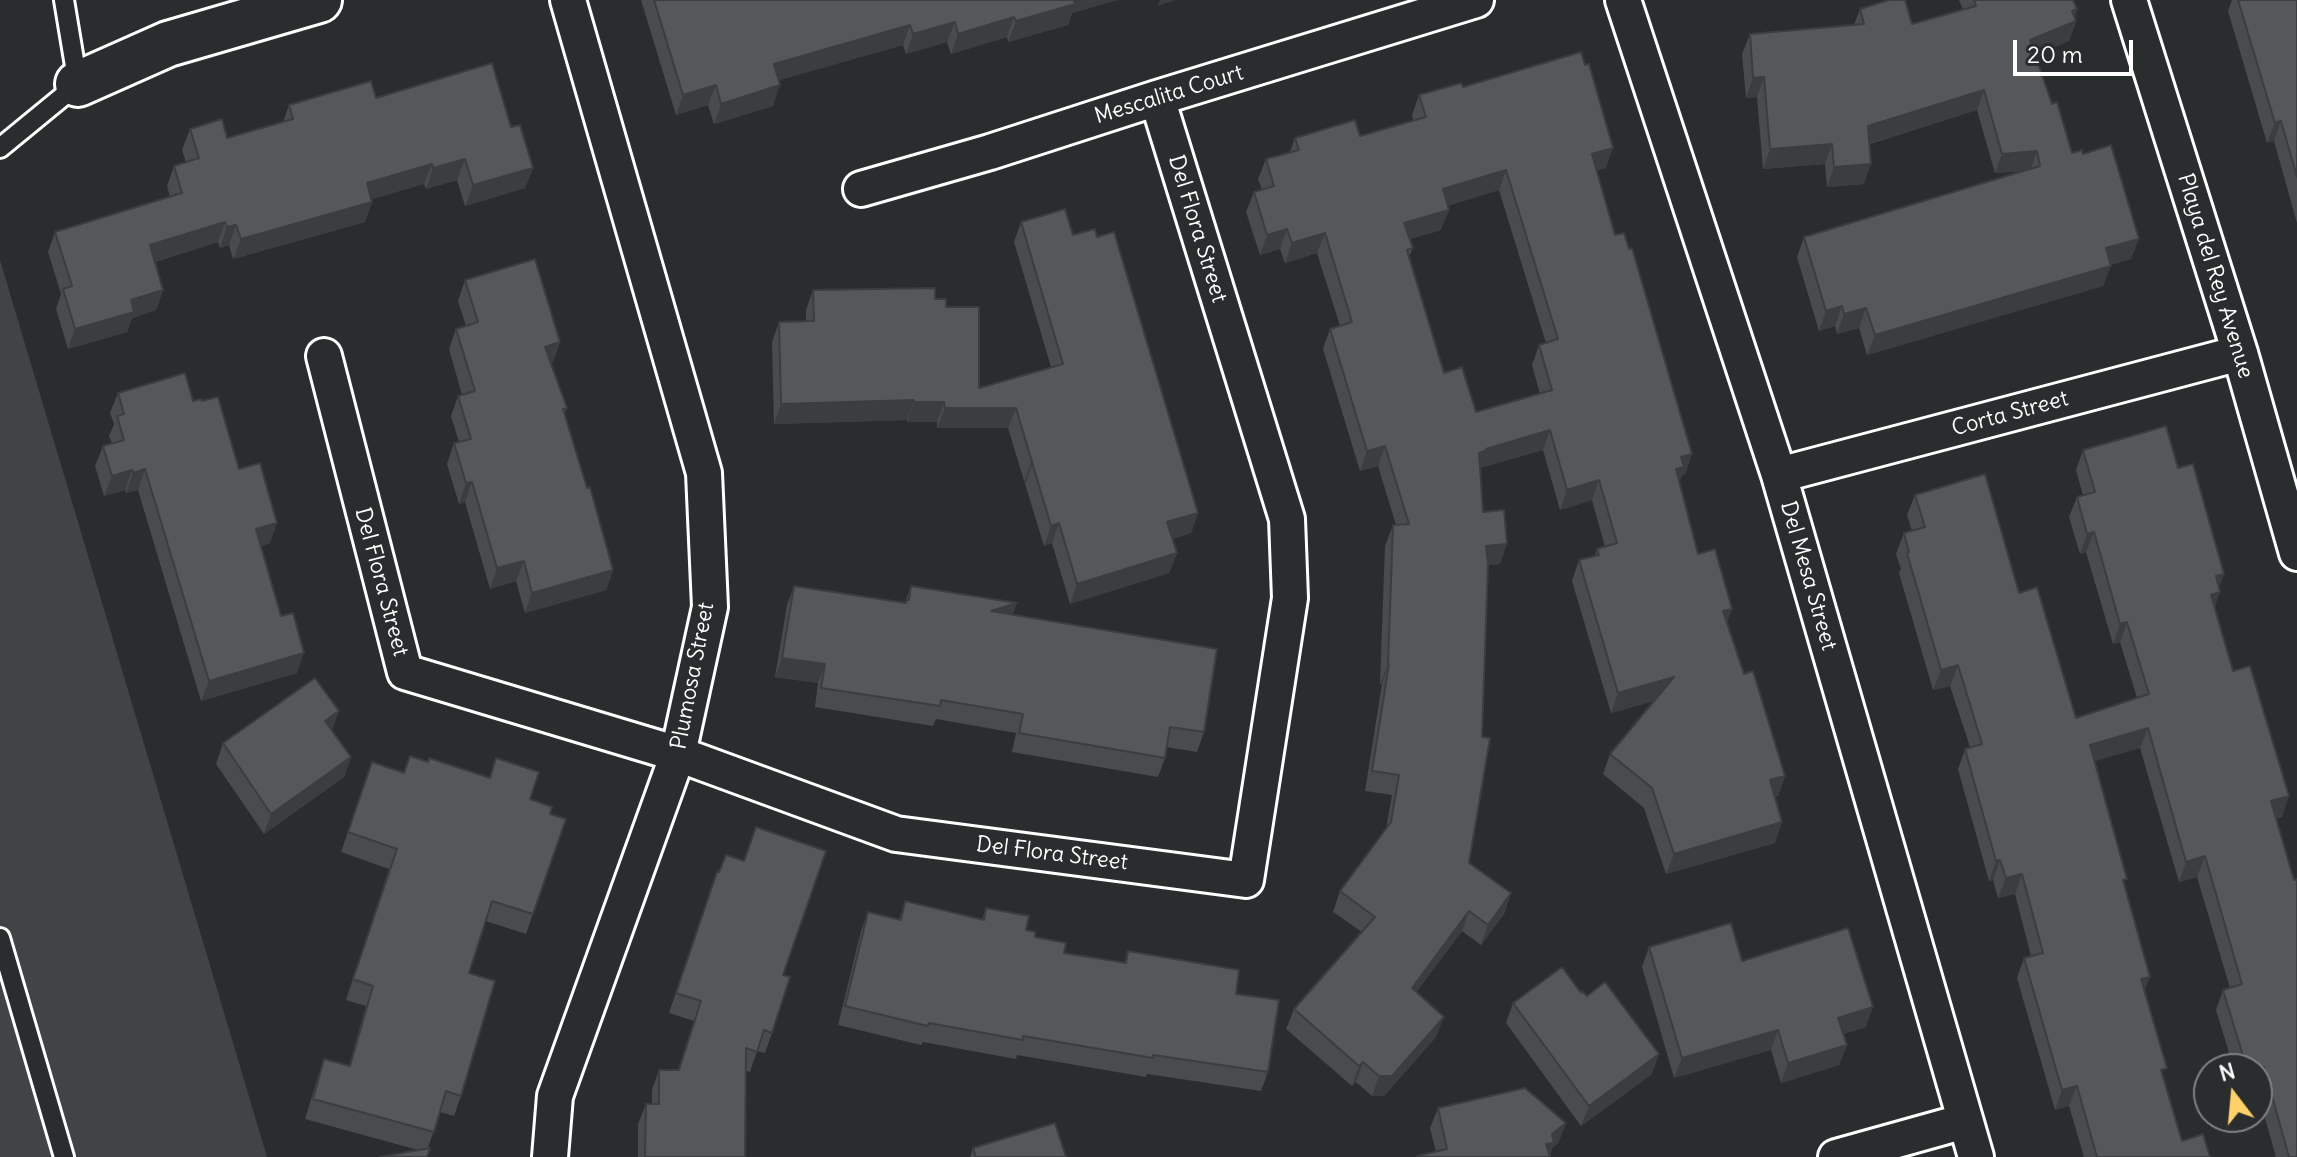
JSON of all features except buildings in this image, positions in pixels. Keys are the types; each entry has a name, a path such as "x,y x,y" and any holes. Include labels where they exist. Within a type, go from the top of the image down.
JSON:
{"street":[{"path":"78,84 168,44 319,0"},
{"name":"Plumosa Street","path":"550,1157 555,1096 678,754 710,607 704,473 568,0"},
{"name":"Mescalita Court","path":"861,189 990,152 1476,0"},
{"name":"Del Mesa Street","path":"1623,0 1779,475 1976,1157"},
{"name":"Playa del Rey Avenue","path":"2129,0 2240,353 2297,553"},
{"name":"Del Flora Street","path":"324,356 405,672 678,754 896,834 1246,880 1290,598 1287,519 1157,98"},
{"name":"Corta Street","path":"1779,475 2240,353"},
{"path":"1836,1157 1965,1121"}],"lane":[{"path":"0,148 78,84 65,4"},
{"path":"0,938 64,1157"}],"shaded area":[{"path":"0,260 267,1157 0,1157"}]}
